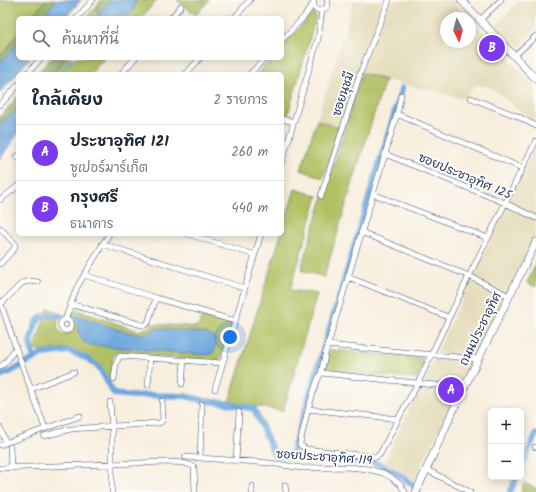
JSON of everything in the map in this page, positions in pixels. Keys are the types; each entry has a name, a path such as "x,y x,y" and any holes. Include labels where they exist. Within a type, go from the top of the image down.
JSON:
{"main road":[{"path":"461,0 536,79"},
{"name":"ถนนประชาอุทิศ","path":"417,490 464,388 536,242"}],"street":[{"path":"79,16 93,0"},
{"path":"236,16 250,0"},
{"name":"ซอยนุชมี","path":"321,196 361,71 389,0"},
{"path":"480,20 501,0"},
{"path":"284,152 318,39 322,11 327,7 328,1"},
{"path":"314,2 315,8 322,11"},
{"path":"284,38 304,16 314,2"},
{"path":"173,16 181,6"},
{"path":"514,56 536,36"},
{"path":"29,72 39,60"},
{"path":"123,72 133,60"},
{"path":"188,72 198,60"},
{"path":"252,72 263,60"},
{"path":"0,105 16,87"},
{"path":"401,95 397,114 308,409 300,442 300,446 302,447 376,457 380,454 418,383 448,317 536,141"},
{"path":"471,98 517,116 536,126"},
{"path":"397,114 522,168"},
{"path":"284,120 294,122"},
{"name":"ซอยประชาอุทิศ 125","path":"385,154 505,203 536,218"},
{"path":"0,200 16,188"},
{"path":"372,194 488,238"},
{"path":"0,228 15,246 14,250 0,264"},
{"path":"361,232 469,276 509,296"},
{"path":"65,320 77,287 108,236"},
{"path":"194,236 255,256"},
{"path":"215,389 260,236"},
{"path":"102,244 244,288"},
{"path":"84,275 235,321"},
{"path":"348,277 448,317"},
{"path":"38,282 22,282 0,302 45,428"},
{"path":"70,304 145,325 148,323 156,298"},
{"path":"327,345 478,359"},
{"path":"0,367 10,358 16,347"},
{"path":"114,379 117,360 120,356 222,363"},
{"path":"148,384 150,358"},
{"path":"182,384 184,360"},
{"path":"31,389 74,372"},
{"path":"320,373 464,388"},
{"path":"44,436 71,429 158,423 163,419 162,401"},
{"path":"110,402 112,426 112,492"},
{"path":"200,458 202,404"},
{"path":"308,409 398,419"},
{"path":"236,461 239,412"},
{"path":"0,445 8,445 45,428 80,416"},
{"path":"0,428 8,445 11,467"},
{"name":"ซอยประชาอุทิศ 119","path":"185,458 236,461 302,468 348,467 368,469 392,478 400,484 405,492"},
{"path":"0,468 111,463 183,463 192,465 195,468 195,492"},
{"path":"427,470 470,492"},
{"path":"285,485 286,492"}],"shaded area":[{"path":"354,0 451,0 463,12 440,12 440,48 476,48 476,25 536,88 536,123 490,87 476,85 465,99 362,73 345,129 317,120"},
{"path":"521,0 536,0 536,29 520,47 495,25"},
{"path":"536,144 536,235 414,481 384,463"}],"green space":[{"path":"0,0 46,0 32,16 16,16 16,36 8,48 0,55"},
{"path":"46,0 57,0 43,16 32,16"},
{"path":"101,0 111,0 98,14 95,8"},
{"path":"136,0 157,0 143,16 117,16 132,13"},
{"path":"177,0 209,0 196,15"},
{"path":"95,8 99,16 88,16"},
{"path":"313,13 315,14 316,17 287,117 284,116 284,72 259,72 270,60 284,60 284,45"},
{"path":"16,35 16,45 0,63 0,55 8,48"},
{"path":"49,60 64,60 60,67 54,72 39,72"},
{"path":"64,60 103,60 92,72 54,72 60,67"},
{"path":"362,73 385,80 324,277 301,270"},
{"path":"16,98 16,111 0,126 0,117"},
{"path":"317,120 340,128 323,178 301,170"},
{"path":"295,189 318,196 290,290 317,294 283,411 228,402 280,236 284,236 284,225"},
{"path":"536,264 536,287 527,283"},
{"path":"48,308 59,313 57,328 64,334 73,330 71,319 67,317 71,308 138,331 149,327 152,324 198,327 203,316 232,325 222,356 219,360 214,362 117,353 113,356 110,383 101,366 68,348 42,351 34,350"},
{"path":"330,350 422,358 424,362 416,379 324,370"},
{"path":"524,483 536,488 536,492 521,492"}],"water":[{"path":"57,0 81,0 67,16 43,16"},
{"path":"111,0 136,0 132,13 117,16 99,16 98,14"},
{"path":"16,45 16,60 28,60 16,72 0,92 0,63"},
{"path":"16,111 16,136 0,159 0,126"},
{"path":"71,316 80,317 122,331 133,333 142,334 151,332 155,328 206,333 214,337 216,344 214,352 206,355 92,345 81,339 77,318"}],"waterway":[{"path":"61,72 71,60"},
{"path":"291,456 402,88"},
{"path":"34,359 30,342 36,323 42,316 61,316"},
{"path":"70,318 82,319"},
{"path":"0,376 42,354 68,351 88,359 99,367 114,394 134,396 185,396 254,409 275,456 373,462 405,478 415,487 418,492"},
{"path":"524,460 536,434"},
{"path":"510,492 516,480"}],"place":[{"name":"กรุงศรี","path":"492,48"},
{"name":"ประชาอุทิศ 121","path":"451,390"}]}
